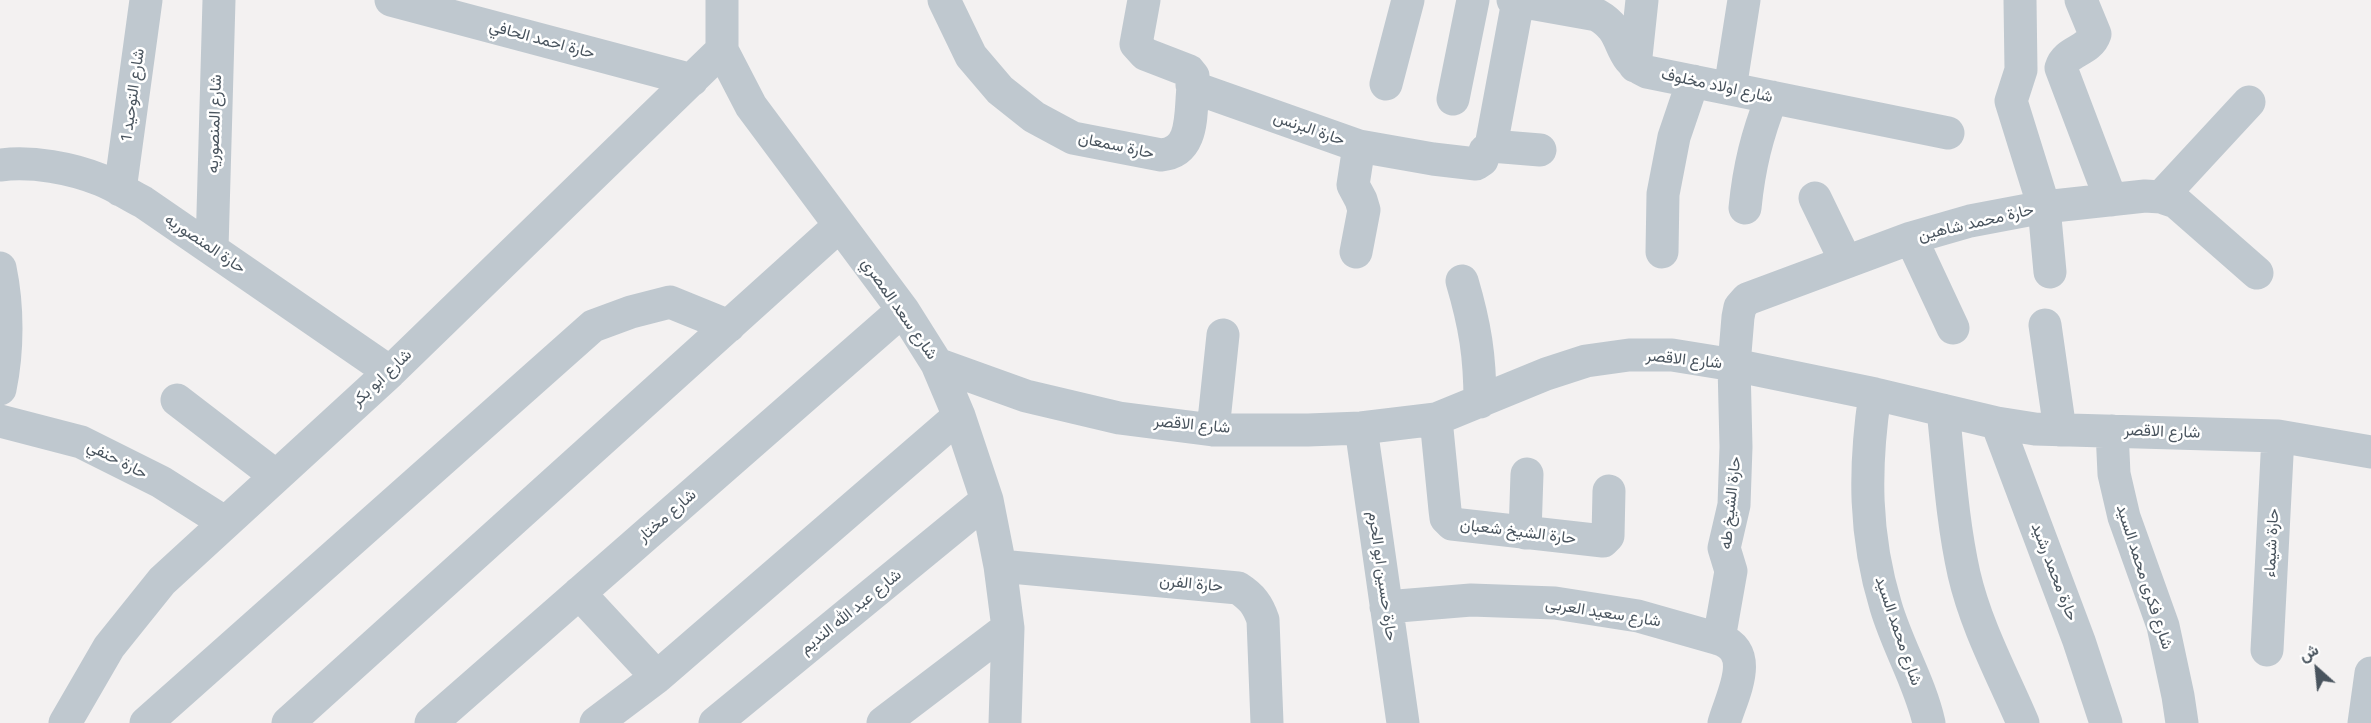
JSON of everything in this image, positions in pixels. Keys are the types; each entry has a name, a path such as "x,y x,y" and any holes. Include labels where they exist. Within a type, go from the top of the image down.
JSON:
{"street":[{"name":"شارع التوحيد 1","path":"120,190 146,0"},
{"name":"شارع المنصوريه","path":"212,249 219,0"},
{"name":"حارة احمد الحافي","path":"391,0 692,80"},
{"name":"شارع سعد المصري","path":"722,0 722,50 751,106 903,310 937,364 959,417 987,500 1000,566 1008,628 1005,723"},
{"name":"حارة سمعان","path":"944,0 971,56 1000,90 1034,117 1073,138 1161,155 1172,154 1186,141 1193,87"},
{"path":"1144,0 1136,44 1145,54 1189,71 1193,76 1193,87"},
{"path":"1386,84 1408,0"},
{"path":"1453,99 1473,0"},
{"path":"1540,150 1491,146 1516,0 1597,15 1609,21 1617,32 1626,57 1635,66"},
{"path":"1635,66 1642,0"},
{"path":"1730,89 1744,0"},
{"path":"2020,0 2021,70 2011,101 2044,207 2050,272"},
{"path":"2081,0 2094,34 2087,46 2063,61 2061,68 2111,200"},
{"name":"شارع ابو بكر","path":"65,723 109,647 162,581 390,372 722,50"},
{"name":"شارع اولاد مخلوف","path":"1635,66 1647,72 1948,133"},
{"path":"1662,252 1663,194 1674,137 1693,81"},
{"name":"حارة البرنس","path":"1193,87 1359,146 1476,164 1482,160 1485,151 1491,146"},
{"path":"1745,208 1749,170 1758,133 1772,97"},
{"path":"2249,102 2161,197 2176,202 2257,273"},
{"path":"1356,252 1364,210 1353,185 1359,146"},
{"name":"حارة المنصوريه","path":"0,165 58,167 102,180 143,202 390,372"},
{"name":"حارة محمد شاهين","path":"1734,365 1738,317 1740,307 1747,299 1911,238 1970,221 2044,207 2161,197"},
{"path":"1815,198 1846,262"},
{"path":"288,723 839,226"},
{"path":"1911,238 1953,328"},
{"path":"0,268 5,310 5,347 0,389"},
{"path":"1462,281 1474,320 1478,350 1480,402"},
{"path":"146,723 593,326 631,312 670,302 729,326"},
{"name":"شارع مختار","path":"431,723 903,310"},
{"path":"2045,325 2060,430"},
{"path":"1213,430 1223,334"},
{"name":"شارع الاقصر","path":"937,364 1026,396 1050,402 1119,418 1213,430 1361,428 1436,419 1546,374 1586,361 1618,357 1672,356 1734,365 1875,394 1997,423 2035,429 2278,436 2371,452"},
{"name":"حارة الشيخ طه","path":"1719,639 1731,571 1724,548 1734,505 1736,447 1734,365"},
{"name":"شارع محمد السيد","path":"1875,394 1866,480 1869,523 1876,566 1887,608 1916,680 1929,723"},
{"path":"177,400 276,476"},
{"path":"1943,410 1955,523 1965,575 1980,626 2023,723"},
{"path":"596,723 657,677 959,417"},
{"name":"حارة الشيخ شعبان","path":"1436,419 1446,518 1452,524 1603,541 1608,537 1609,491"},
{"name":"حارة حنفي","path":"0,421 81,442 161,482 224,522"},
{"name":"حارة محمد رشيد","path":"1997,423 2079,641 2106,723"},
{"name":"حارة حسين ابو الحرم","path":"1361,428 1403,723"},
{"name":"شارع فكرى محمد السيد","path":"2112,430 2114,474 2124,517 2163,626 2182,723"},
{"name":"حارة شيماء","path":"2267,650 2278,436"},
{"path":"1525,533 1527,474"},
{"name":"شارع عبد الله النديم","path":"715,723 987,500"},
{"name":"حارة الفرن","path":"1000,566 1238,588 1250,596 1259,607 1263,620 1267,723"},
{"path":"579,593 657,677"},
{"name":"شارع سعيد العربى","path":"1386,607 1471,600 1555,603 1638,616 1731,643 1739,653 1741,666 1724,723"},
{"path":"883,723 1008,628"},
{"path":"2364,723 2371,673"}]}
